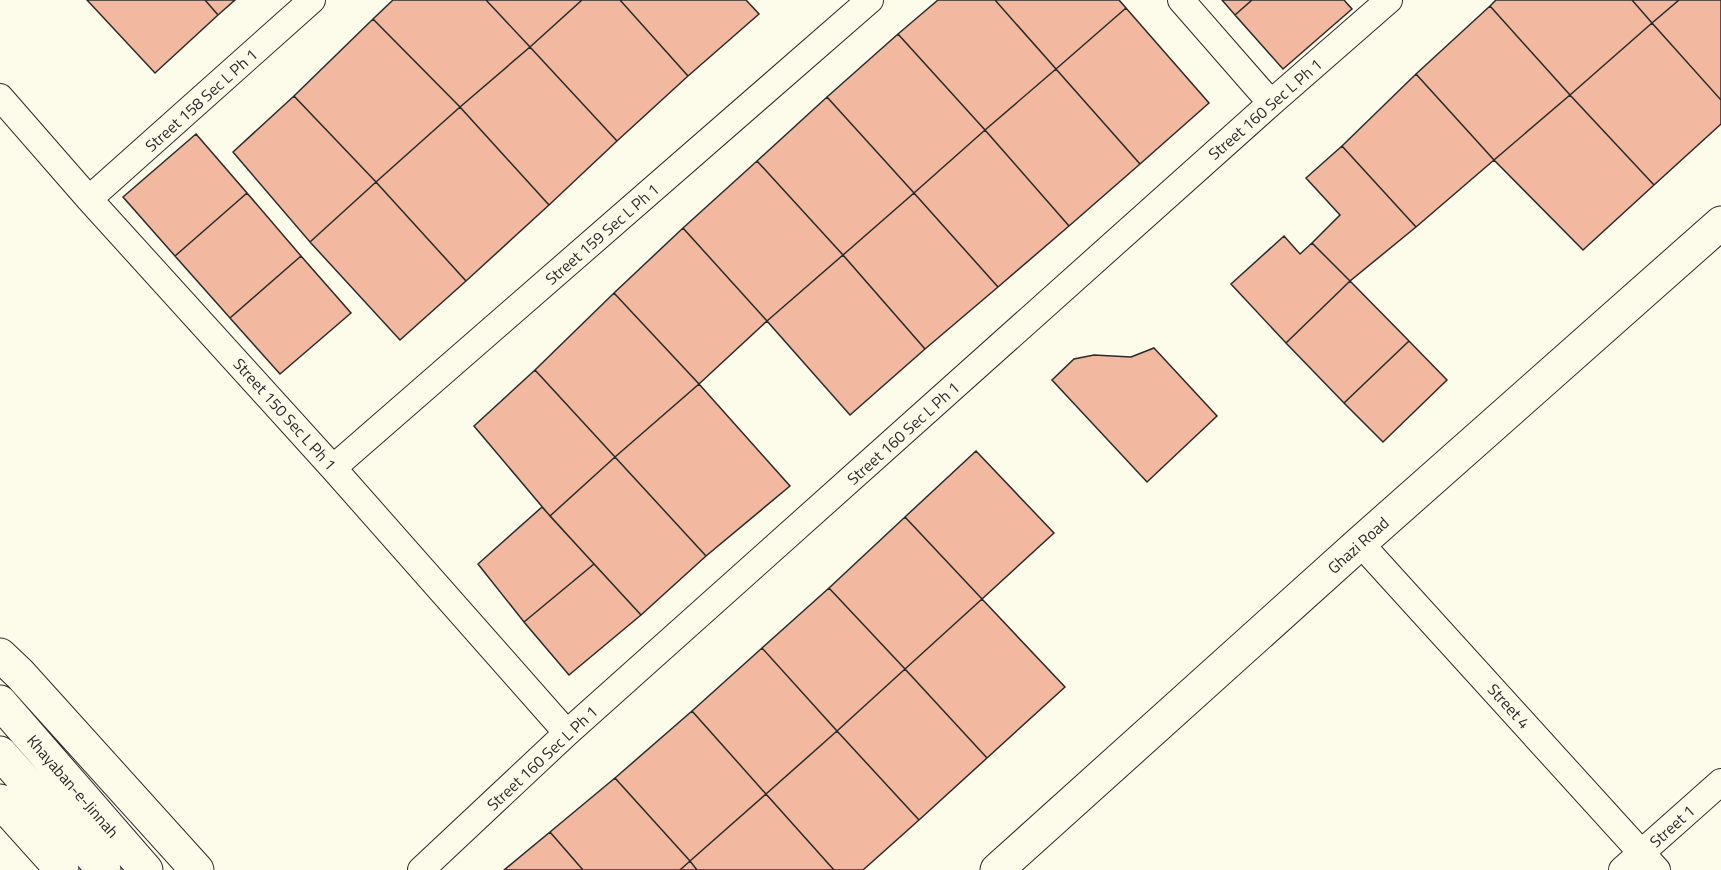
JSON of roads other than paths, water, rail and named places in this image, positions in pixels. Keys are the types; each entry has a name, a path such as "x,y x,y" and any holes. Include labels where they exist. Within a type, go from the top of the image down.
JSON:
{"main road":[{"name":"Ghazi Road","path":"997,870 1360,543 1721,224"},
{"path":"0,655 197,870"},
{"name":"Khayaban-e-Jinnah","path":"0,702 146,870"},
{"name":"Khayaban-e-Jinnah","path":"0,753 104,870"},
{"path":"0,801 62,870"}],"street":[{"name":"Street 158 Sec L Ph 1","path":"89,199 312,0"},
{"name":"Street 159 Sec L Ph 1","path":"333,468 870,0"},
{"path":"1181,0 1270,103"},
{"name":"Street 160 Sec L Ph 1","path":"421,870 567,733 1270,103 1389,0"},
{"name":"Street 150 Sec L Ph 1","path":"0,97 567,733"},
{"name":"Street 4","path":"1360,543 1650,861"},
{"name":"Street 1","path":"1622,870 1650,861 1721,782"}]}
